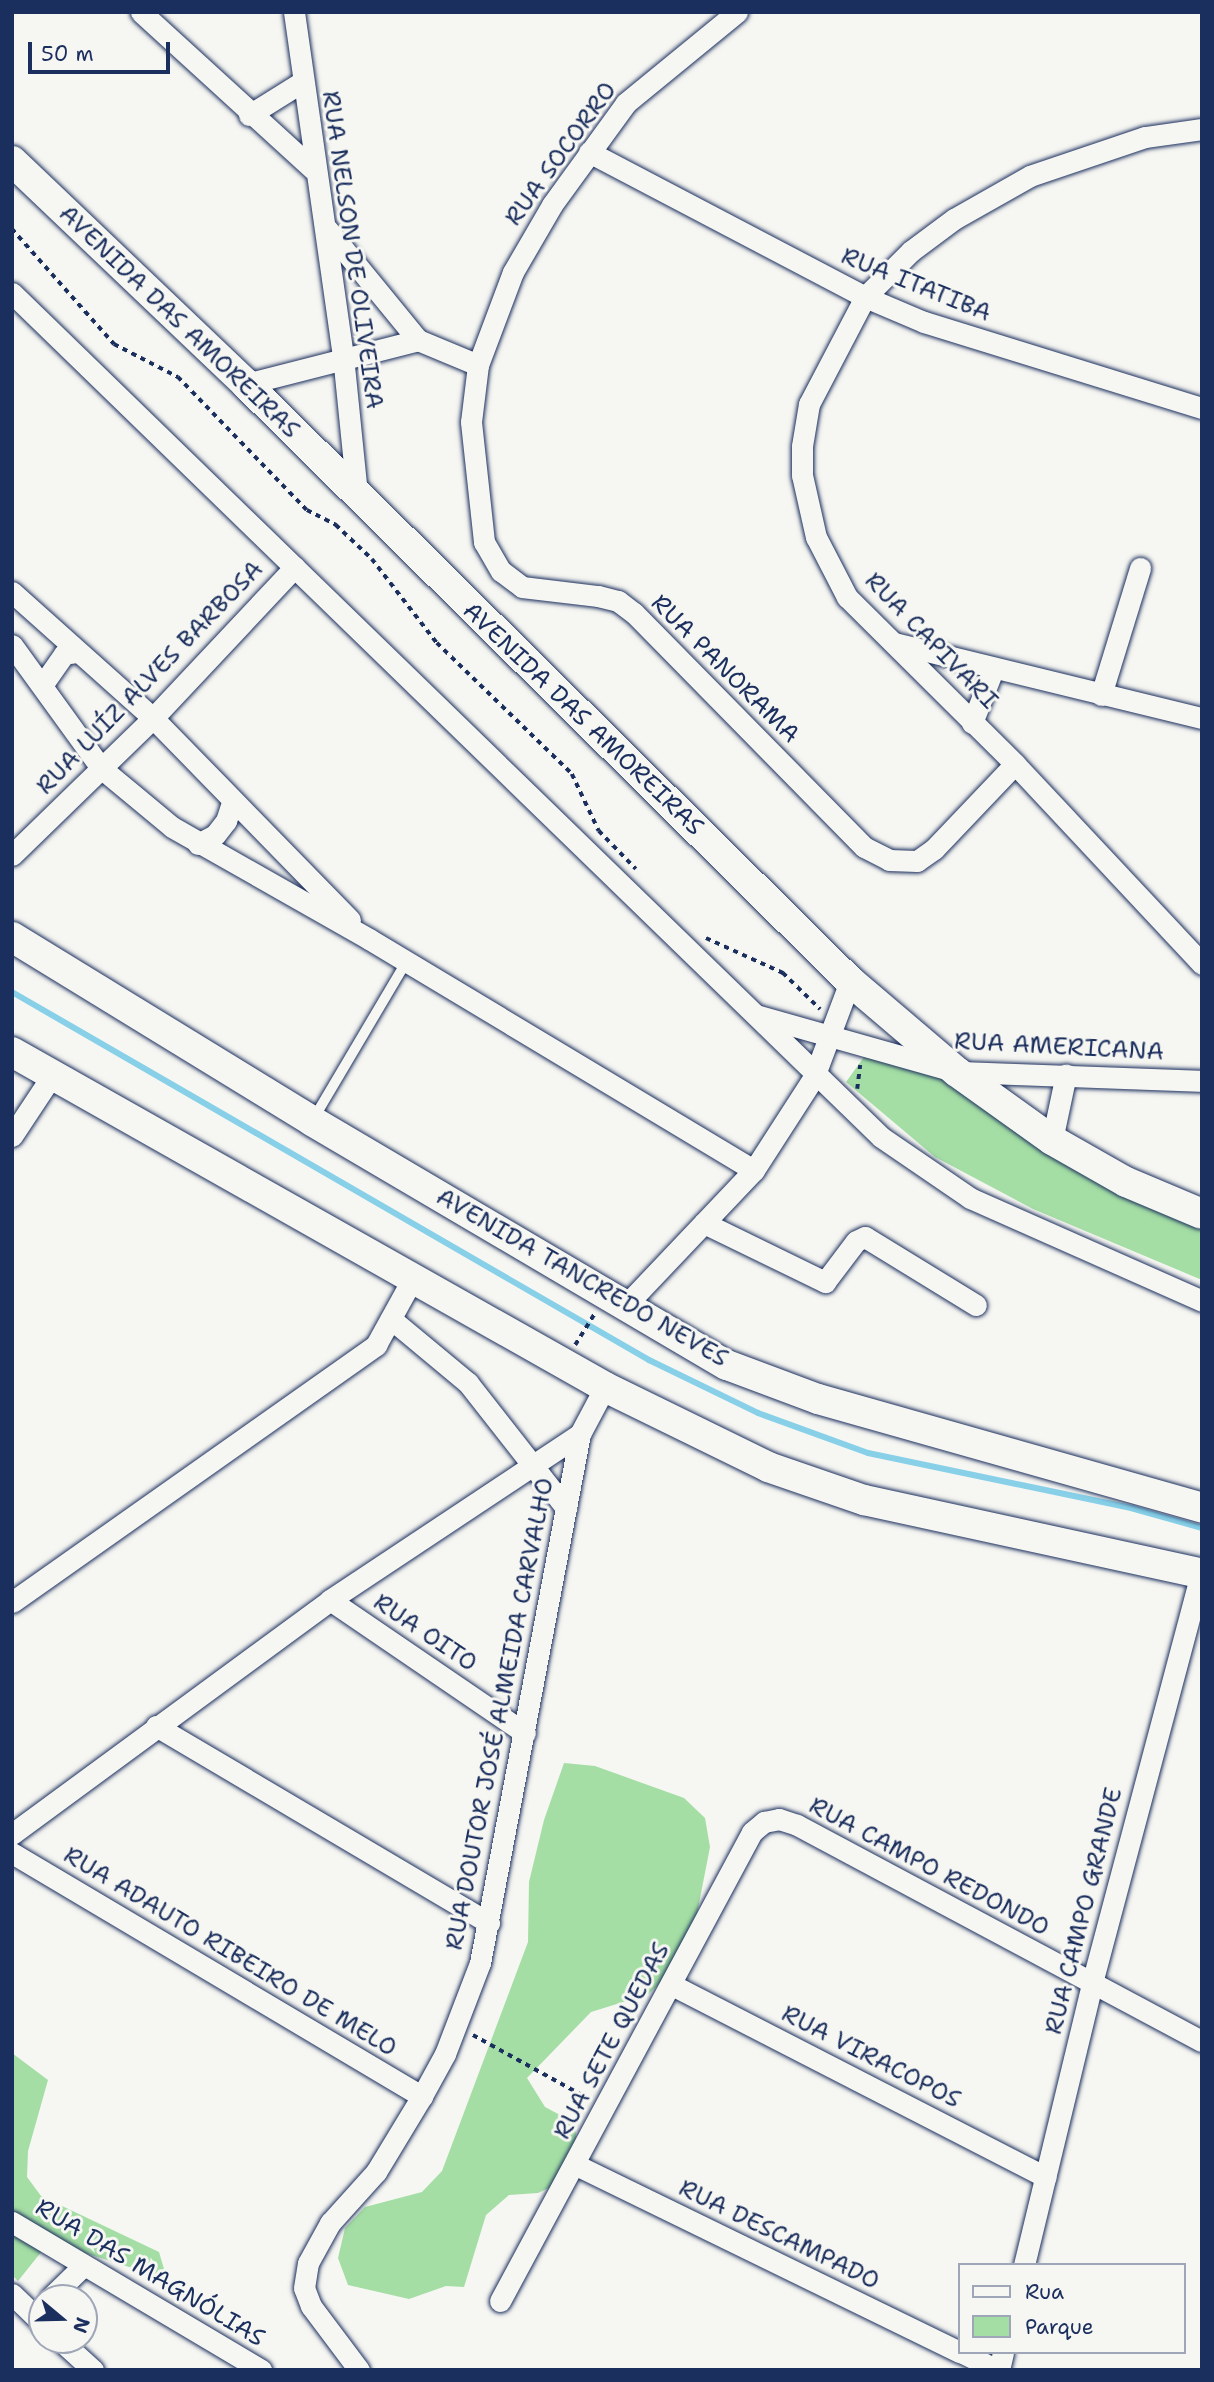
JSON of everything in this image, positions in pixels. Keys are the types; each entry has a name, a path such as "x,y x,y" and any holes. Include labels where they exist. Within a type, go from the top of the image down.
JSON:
{"main road":[{"name":"AVENIDA DAS AMOREIRAS","path":"12,160 246,384 850,981 957,1072 1052,1140 1126,1182 1202,1214"},
{"name":"AVENIDA TANCREDO NEVES","path":"12,937 613,1306 727,1364 770,1383 1202,1508"},
{"path":"12,1052 51,1077 605,1387 768,1467 864,1500 1201,1573"}],"street":[{"path":"141,12 250,115 313,169"},
{"name":"RUA NELSON DE OLIVEIRA","path":"294,12 313,169 326,229 343,356 357,494"},
{"name":"RUA SOCORRO","path":"478,365 525,248 589,152 626,103 737,12"},
{"path":"250,115 302,82"},
{"name":"RUA CAPIVARI","path":"1202,129 1145,137 1030,176 954,219 911,251 865,298 808,404 802,475 816,537 847,597 1015,764 1202,964"},
{"name":"RUA ITATIBA","path":"589,152 865,298 924,322 1202,408"},
{"path":"326,229 418,340 478,365"},
{"path":"12,293 753,1014 814,1077 881,1137 970,1198 1202,1301"},
{"path":"246,384 343,356 418,340"},
{"name":"RUA PANORAMA","path":"478,365 471,422 484,542 501,571 522,587 598,596 618,601 634,612 863,847 889,860 917,861 934,849 1015,764"},
{"name":"RUA LUÍZ ALVES BARBOSA","path":"12,855 153,718 295,567"},
{"path":"1101,695 1140,568"},
{"path":"12,592 153,718 232,802 369,939"},
{"path":"892,642 992,670 1202,718"},
{"path":"12,646 43,684 100,768 198,844 407,961 754,1170"},
{"path":"43,684 64,654 76,652"},
{"path":"972,723 992,670"},
{"path":"198,844 215,835 226,821 232,802"},
{"path":"613,1306 704,1223 754,1170 814,1077 850,981"},
{"name":"RUA AMERICANA","path":"753,1014 829,1039 899,1052 957,1072 1202,1081"},
{"path":"1052,1140 1066,1074"},
{"path":"12,1136 51,1077"},
{"path":"704,1223 825,1282 856,1241 865,1237 976,1304"},
{"path":"12,1602 376,1345 413,1278"},
{"path":"390,1319 468,1383 566,1508"},
{"name":"RUA DOUTOR JOSÉ ALMEIDA CARVALHO","path":"359,2370 311,2306 304,2288 308,2263 330,2222 376,2172 422,2096 461,2012 489,1923 580,1434 605,1387"},
{"path":"12,1834 330,1600 580,1434"},
{"name":"RUA CAMPO GRANDE","path":"1024,2263 1092,1983 1201,1573"},
{"name":"RUA OITO","path":"330,1600 525,1733"},
{"path":"156,1726 489,1923"},
{"name":"RUA CAMPO REDONDO","path":"779,1819 1202,2041"},
{"name":"RUA SETE QUEDAS","path":"500,2301 576,2165 752,1832 764,1822 779,1819"},
{"name":"RUA ADAUTO RIBEIRO DE MELO","path":"12,1853 422,2096"},
{"name":"RUA VIRACOPOS","path":"672,1985 1045,2177"},
{"name":"RUA DESCAMPADO","path":"576,2165 958,2351"},
{"name":"RUA DAS MAGNÓLIAS","path":"12,2222 255,2368"},
{"path":"64,2284 83,2266"},
{"path":"12,2294 28,2308"},
{"path":"75,2354 93,2370"},
{"name":"RUA DESCAMPADO","path":"964,2354 998,2370"}],"lane":[{"path":"312,1121 407,961"}],"path":[{"path":"579,1340 613,1306"},
{"path":"485,2042 583,2096"}],"green space":[{"path":"864,1057 972,1087 1149,1203 1202,1229 1202,1280 1033,1209 935,1157 846,1082"},
{"path":"564,1763 595,1766 684,1798 705,1818 710,1847 696,1919 669,1973 649,1994 591,2012 527,2078 545,2107 575,2123 577,2151 566,2180 538,2193 509,2195 486,2215 464,2287 446,2286 409,2299 348,2285 338,2258 345,2228 365,2207 422,2192 442,2171 528,1942 529,1882 544,1820"},
{"path":"12,2053 48,2080 28,2151 27,2177 41,2196 159,2252 167,2279 69,2248 12,2212"},
{"path":"12,2235 42,2251 18,2281 12,2275"}],"waterway":[{"path":"12,992 649,1360 758,1413 868,1453 1131,1508 1202,1528"}]}
